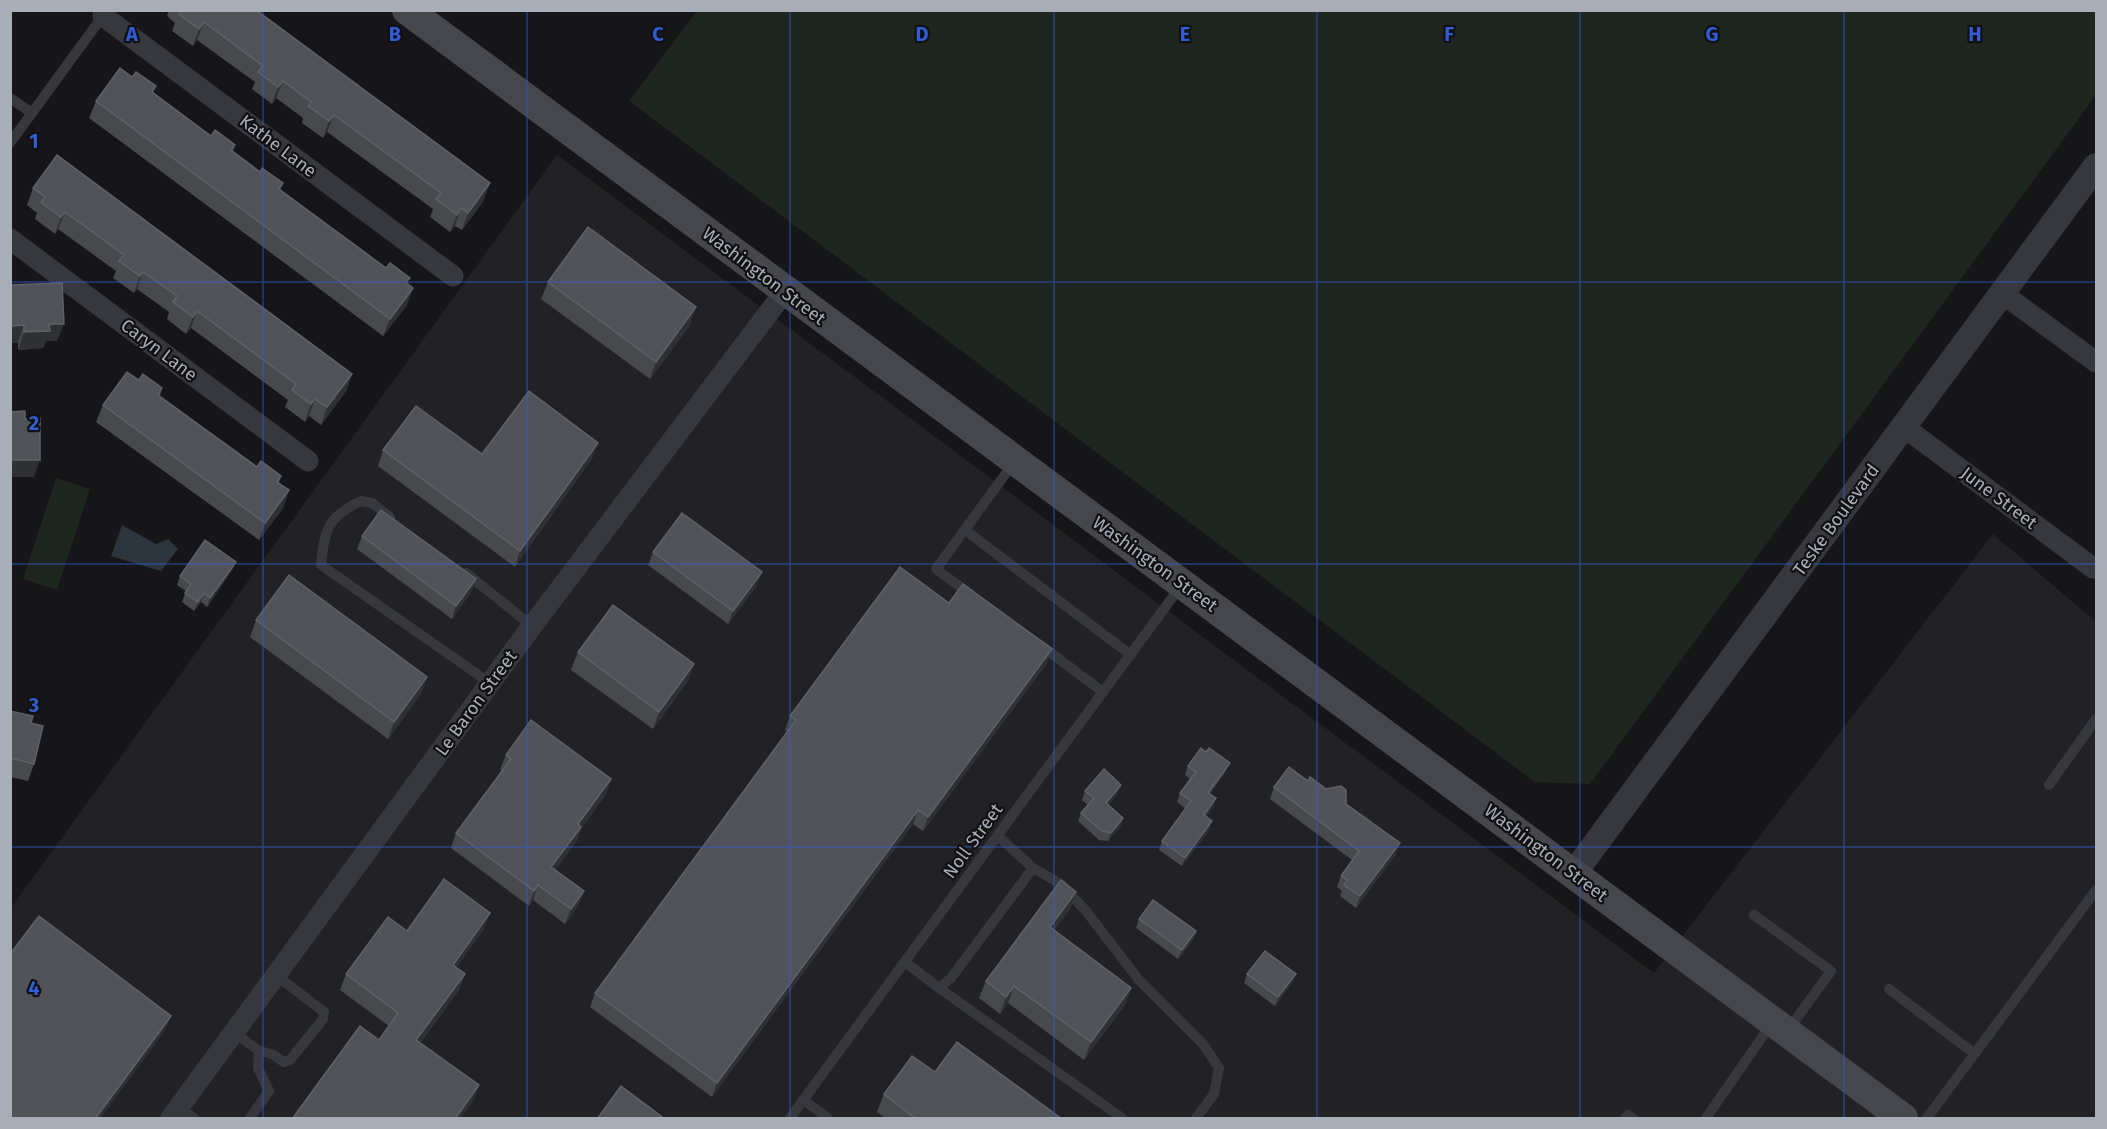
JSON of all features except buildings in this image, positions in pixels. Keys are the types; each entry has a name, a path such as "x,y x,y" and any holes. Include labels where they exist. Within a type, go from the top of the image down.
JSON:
{"main road":[{"name":"Washington Street","path":"407,10 1903,1119"}],"street":[{"name":"Kathe Lane","path":"104,13 453,276"},
{"name":"Teske Boulevard","path":"1574,873 2097,166"},
{"name":"Caryn Lane","path":"10,239 308,461"},
{"name":"Le Baron Street","path":"181,1115 234,1032 532,626 785,291"},
{"path":"2003,294 2097,362"},
{"name":"June Street","path":"1904,427 2093,568"}],"lane":[{"path":"10,143 104,13"},
{"path":"10,98 32,113"},
{"path":"983,603 936,569 1015,461"},
{"path":"400,524 372,503 361,501 342,510 327,527 321,565 490,683"},
{"path":"965,530 1131,655"},
{"path":"457,567 532,626"},
{"name":"Noll Street","path":"790,1119 1182,584"},
{"path":"1029,637 1103,692"},
{"path":"2049,785 2097,719"},
{"path":"998,836 1034,868 1061,884 1086,911 1139,980 1203,1044 1219,1068 1214,1094 1196,1119"},
{"path":"939,988 951,978 1034,868"},
{"path":"1927,1119 2097,890"},
{"path":"1706,1119 1779,1028 1831,971 1754,915"},
{"path":"905,962 1122,1119"},
{"path":"234,1032 258,1050 272,1054 284,1062 290,1060 322,1019 324,1012 276,975"},
{"path":"1889,989 1974,1054"},
{"path":"250,1119 269,1091 258,1068 258,1050"},
{"path":"803,1101 828,1119"},
{"path":"1625,1119 1628,1115 1633,1119"}],"shaded area":[{"path":"697,11 2096,11 2096,95 1590,784 1535,782 629,101"},
{"path":"557,155 1654,973 1993,534 2096,622 2096,1118 11,1118 11,908"},
{"path":"56,478 90,489 57,590 23,579"},
{"path":"122,525 156,544 168,539 178,549 161,571 111,556"}]}
